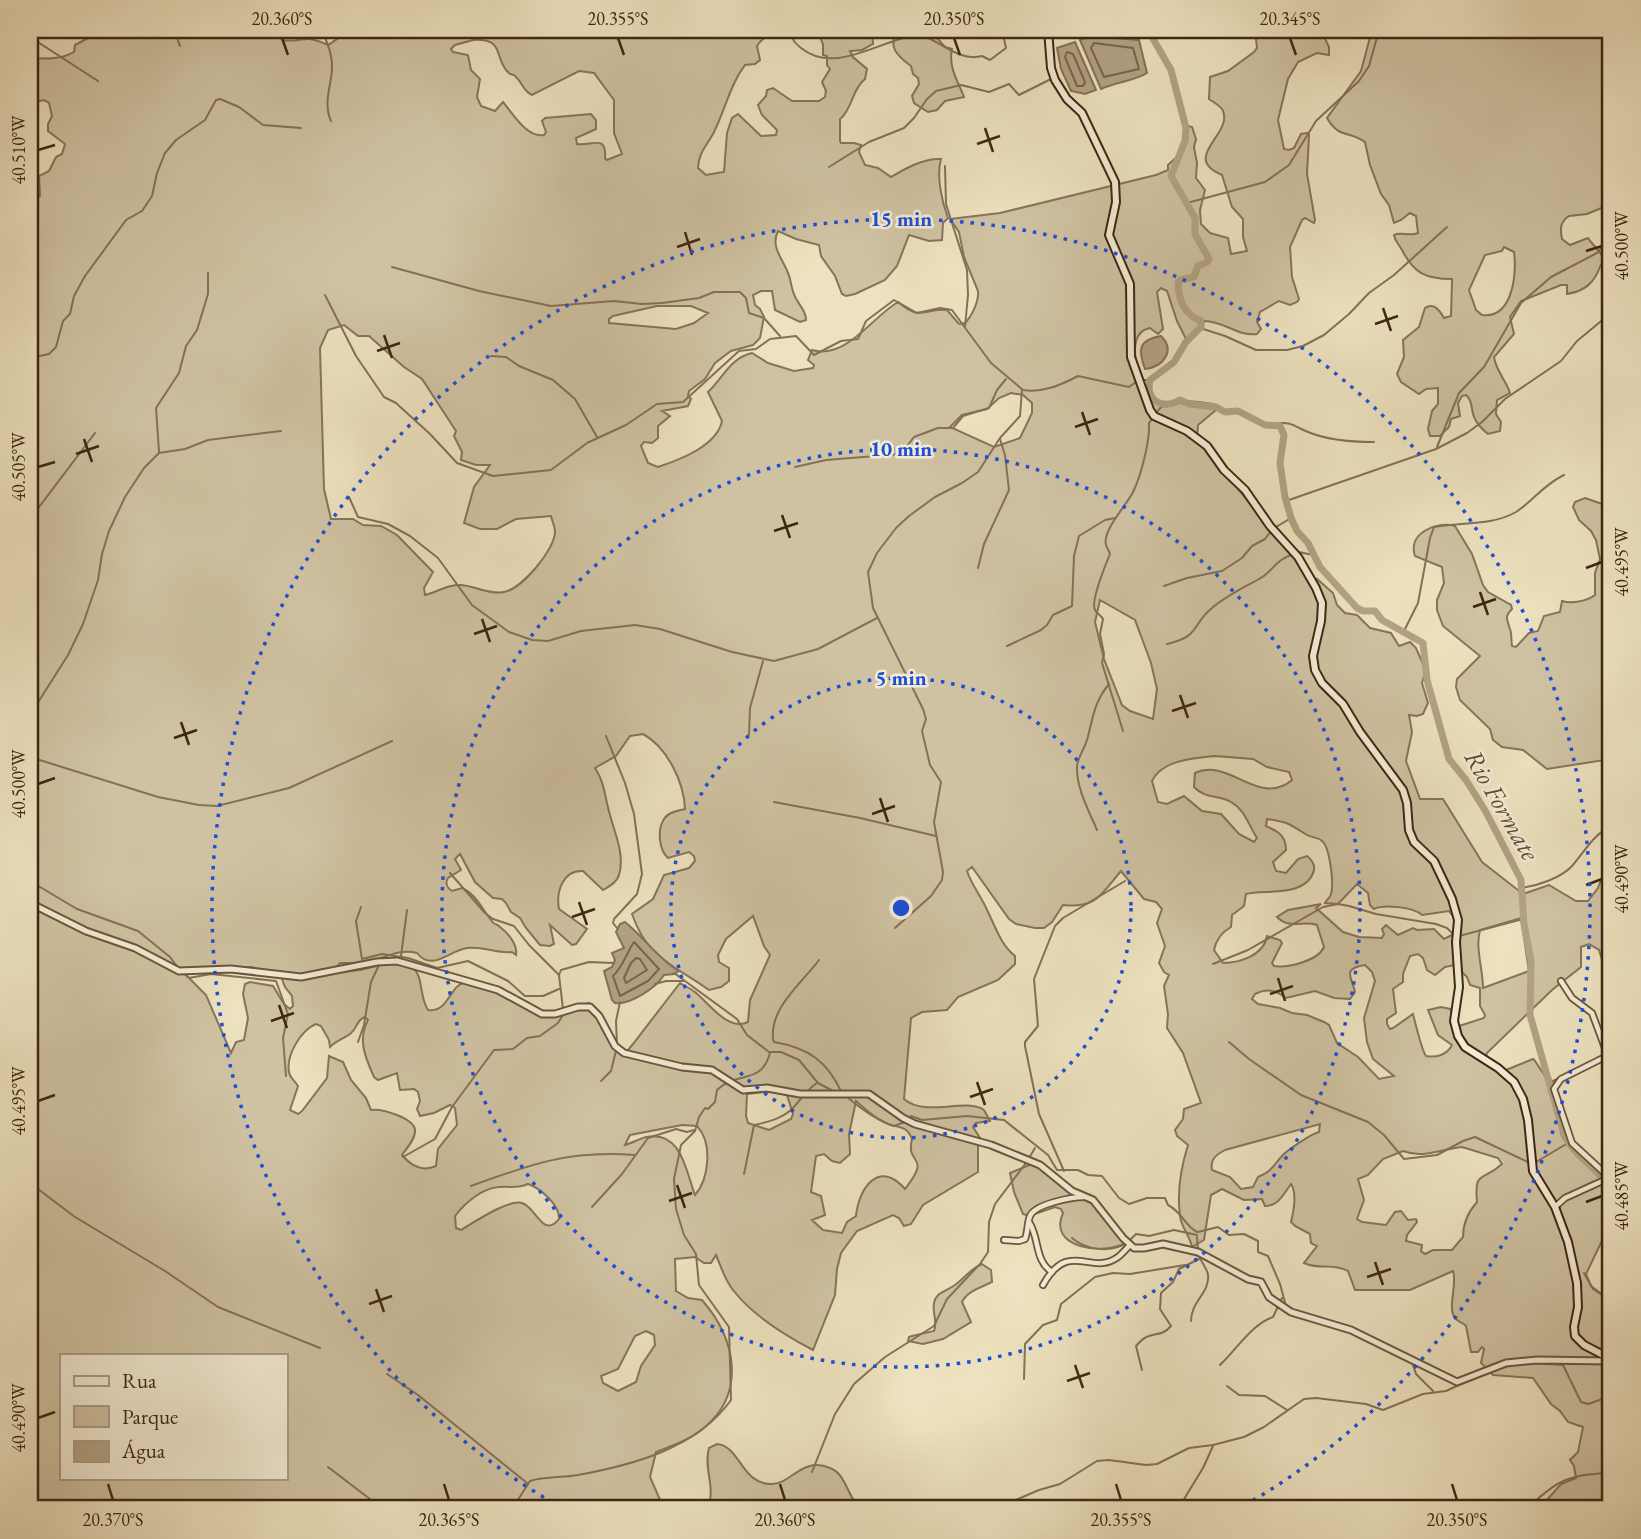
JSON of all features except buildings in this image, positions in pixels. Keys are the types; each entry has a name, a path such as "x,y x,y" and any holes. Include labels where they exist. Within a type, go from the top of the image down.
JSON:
{"main road":[{"path":"1048,30 1051,68 1055,80 1067,99 1082,113 1115,182 1116,202 1109,234 1130,284 1131,357 1150,410 1154,416 1187,431 1207,446 1224,470 1245,490 1269,526 1298,557 1316,588 1322,603 1313,656 1315,670 1322,683 1343,704 1403,790 1409,830 1415,842 1434,861 1452,899 1458,920 1459,988 1454,1021 1458,1035 1465,1046 1514,1082 1523,1099 1533,1171 1555,1207 1568,1242 1577,1283 1578,1307 1574,1327 1576,1336 1584,1345 1611,1360"}],"street":[{"path":"30,903 86,931 135,948 179,971 231,969 301,977 388,960 413,964 489,987 542,1014 551,1015 578,1007 590,1007 599,1016 615,1046 625,1054 682,1067 712,1070 743,1090 767,1088 800,1094 869,1094 915,1124 991,1145 1046,1168 1073,1191 1088,1197 1134,1248 1163,1244 1198,1252 1248,1279 1261,1282 1269,1297 1291,1312 1351,1330 1457,1382 1506,1363 1537,1360 1611,1360"},
{"path":"1555,1207 1565,1198 1610,1178 1572,1143 1554,1089 1561,1079 1609,1055 1592,1013 1576,1002 1561,981"},
{"path":"1004,1240 1025,1239 1032,1212 1058,1200 1088,1197"},
{"path":"1029,1222 1037,1241 1040,1261 1052,1272"},
{"path":"1043,1285 1052,1272 1067,1260 1111,1260 1120,1256 1129,1245"}],"green space":[{"path":"103,30 275,30 282,40 308,39 328,45 337,39 341,30 872,30 873,44 862,50 850,51 867,69 865,79 840,119 840,141 861,145 859,152 865,165 878,168 891,177 921,162 941,159 940,189 948,218 943,223 942,240 929,241 909,235 897,266 885,280 846,296 842,294 835,276 821,256 819,245 778,231 776,248 806,320 800,322 775,310 772,291 761,291 753,295 755,305 764,317 760,338 753,345 731,351 715,363 705,379 689,391 688,396 691,399 688,406 662,411 670,416 658,426 658,438 652,443 644,442 641,446 648,463 658,467 696,451 713,438 722,421 708,392 732,364 744,356 752,353 768,363 794,371 813,368 814,365 808,360 812,350 836,349 847,343 898,302 917,313 947,310 959,324 965,323 974,308 978,291 964,257 959,232 950,219 1000,213 1156,175 1168,170 1168,165 1179,155 1188,126 1192,127 1196,139 1196,178 1205,190 1200,210 1201,224 1210,233 1228,238 1231,254 1247,251 1243,237 1243,219 1232,207 1222,175 1210,168 1206,160 1224,118 1222,109 1209,99 1210,77 1228,71 1254,52 1257,48 1256,39 1263,35 1287,35 1284,30 1321,30 1329,47 1329,55 1317,53 1298,62 1288,79 1278,120 1284,149 1294,148 1301,134 1309,135 1307,174 1315,220 1314,223 1305,218 1302,220 1290,247 1292,277 1299,299 1290,305 1279,301 1260,312 1257,322 1261,329 1257,334 1244,333 1205,321 1187,341 1167,291 1161,288 1157,292 1163,329 1158,334 1150,328 1141,333 1136,342 1137,366 1147,391 1159,405 1166,406 1182,401 1213,404 1216,410 1198,425 1197,439 1316,584 1317,579 1333,593 1337,605 1345,613 1357,615 1370,628 1391,633 1399,646 1410,642 1416,648 1425,673 1422,683 1428,703 1423,714 1409,715 1412,732 1406,761 1420,799 1443,799 1482,862 1523,894 1549,885 1576,901 1588,901 1598,888 1611,853 1611,977 1607,976 1599,950 1589,944 1581,947 1581,967 1552,990 1486,1056 1506,1070 1533,1059 1547,1079 1554,1082 1552,1091 1574,1145 1611,1181 1611,1222 1586,1274 1591,1286 1611,1301 1611,1509 1546,1509 1545,1502 1561,1484 1576,1478 1570,1460 1578,1452 1583,1427 1568,1422 1533,1378 1493,1375 1481,1363 1484,1349 1482,1347 1478,1352 1471,1352 1466,1326 1453,1315 1453,1271 1410,1290 1355,1290 1348,1271 1304,1263 1317,1246 1311,1243 1310,1234 1291,1222 1294,1197 1291,1184 1274,1204 1265,1206 1262,1199 1244,1200 1222,1189 1211,1195 1204,1240 1192,1247 1181,1220 1179,1207 1180,1180 1188,1145 1177,1136 1175,1130 1183,1119 1184,1109 1201,1103 1183,1053 1167,1028 1164,986 1169,975 1159,963 1165,946 1157,923 1162,909 1156,902 1144,899 1121,871 1098,898 1074,906 1063,905 1052,922 1044,928 1016,924 1009,919 972,867 967,871 969,876 1002,941 1015,956 1015,964 998,980 958,997 947,1010 922,1012 911,1018 904,1099 923,1107 967,1105 984,1110 990,1121 976,1123 973,1127 982,1141 978,1144 978,1172 923,1205 911,1224 904,1226 899,1218 893,1215 857,1231 841,1253 835,1295 813,1350 780,1331 750,1308 730,1286 716,1255 711,1263 704,1263 695,1257 675,1259 676,1291 688,1298 702,1300 722,1331 732,1364 727,1397 718,1413 688,1439 656,1452 650,1477 664,1509 30,1509 30,202 40,196 39,176 49,171 56,157 62,154 65,144 48,131 52,116 49,103 31,99 30,57 46,59 74,52 75,45","holes":["786,31 803,36 819,35 823,44 823,55 827,56 830,69 822,82 826,91 825,97 819,101 792,101 773,88 767,90 766,96 758,105 762,115 777,130 776,135 761,136 738,114 732,118 727,133 724,172 706,175 698,168 700,158 735,81 745,65 755,64 760,60 757,46 763,39","473,40 490,42 497,50 503,66 532,95 579,71 594,73 614,100 614,133 622,154 607,160 604,146 601,144 577,144 576,138 596,129 596,120 591,114 545,118 542,121 546,132 544,135 538,135 526,129 503,102 495,111 481,106 477,97 480,79 471,70 468,55 453,52 451,49 455,45","657,306 691,306 708,313 694,323 676,329 609,323 609,319","344,325 358,336 369,336 422,379 456,431 454,436 462,452 461,460 476,465 490,465 474,487 464,523 480,529 497,529 516,519 551,516 555,528 554,539 544,558 520,584 511,589 493,592 456,585 425,595 424,588 433,572 397,535 381,526 363,525 353,519 331,519 324,489 320,348 328,330","1011,393 1023,395 1032,403 1032,413 1020,438 994,447 950,427 962,415 987,409 999,398","1100,600 1135,620 1151,663 1157,689 1153,719 1130,711 1122,705 1104,659 1095,622","643,734 667,756 678,777 685,809 671,813 664,819 660,829 661,845 668,858 689,852 695,861 689,868 664,875 653,899 632,914 638,929 654,951 709,990 721,987 729,981 729,968 719,962 718,955 726,939 753,916 770,955 750,1000 748,1022 741,1024 726,1020 695,992 680,983 628,1050 623,1051 610,1038 589,1003 546,1013 499,989 470,982 457,986 441,1007 428,1010 418,974 410,964 389,963 332,973 340,963 365,963 404,952 417,953 428,961 467,948 512,952 516,955 514,943 509,936 493,922 471,894 462,888 452,891 448,887 448,878 461,870 455,859 460,854 475,882 493,898 502,899 540,945 554,944 550,925 572,945 576,944 587,929 559,909 560,890 565,878 583,871 603,890 617,880 621,867 619,845 603,785 595,768 616,756 630,736","1215,756 1253,759 1267,767 1289,772 1292,780 1280,787 1268,788 1256,786 1220,771 1195,773 1194,787 1198,791 1226,800 1240,809 1257,838 1254,842 1239,834 1221,814 1202,811 1184,796 1167,804 1158,802 1152,781 1163,769 1188,759","1267,819 1280,821 1325,845 1332,882 1331,895 1325,903 1338,904 1357,884 1368,893 1370,905 1374,909 1398,907 1422,915 1449,911 1455,919 1454,934 1444,939 1434,929 1413,928 1398,935 1386,925 1382,929 1382,938 1359,937 1343,932 1316,908 1321,904 1288,910 1277,917 1291,924 1317,925 1324,947 1316,956 1294,965 1274,966 1272,963 1282,943 1267,936 1261,948 1250,957 1223,963 1214,950 1215,946 1231,927 1232,915 1244,906 1246,894 1294,889 1310,879 1314,870 1313,862 1307,856 1298,859 1286,873 1276,871 1273,862 1286,850 1283,837 1266,826","1521,918 1529,971 1483,988 1480,930","1418,954 1423,958 1427,970 1435,975 1445,967 1455,965 1467,977 1470,985 1480,988 1480,1006 1484,1018 1459,1026 1450,1009 1441,1007 1428,1010 1438,1035 1452,1045 1441,1055 1426,1056 1413,1014 1393,1028 1390,1029 1387,1024 1387,1019 1396,1013 1393,989 1403,982 1410,956","1365,965 1372,972 1375,981 1364,1018 1367,1042 1373,1059 1394,1076 1379,1079 1358,1057 1337,1043 1329,1025 1324,1022 1307,1015 1258,1004 1252,999 1255,994 1267,991 1286,998 1315,991 1334,998 1350,999 1355,992 1350,971","251,967 280,974 292,996 293,1006 290,1009 284,1004 273,986 250,982 245,984 243,994 248,1018 244,1040 236,1042 231,1053 206,995 184,973","365,1017 368,1020 363,1042 374,1077 378,1080 397,1073 400,1090 414,1089 418,1092 420,1101 417,1109 420,1116 450,1105 455,1108 457,1125 438,1149 436,1166 422,1168 413,1165 402,1155 414,1136 413,1126 396,1115 371,1110 366,1098 351,1080 343,1062 329,1056 327,1078 302,1111 298,1114 290,1110 298,1086 290,1074 289,1065 292,1051 300,1037 316,1024 321,1026 330,1047 350,1034","773,1091 787,1095 793,1114 791,1119 769,1130 748,1123 747,1094","856,1101 880,1120 900,1127 910,1134 912,1154 918,1165 905,1189 887,1177 872,1180 861,1195 856,1216 847,1222 842,1233 823,1230 812,1220 825,1215 821,1196 811,1192 816,1156 824,1154 832,1161 840,1163 850,1154 849,1134","1320,1124 1319,1132 1285,1153 1269,1171 1258,1177 1253,1187 1241,1189 1230,1177 1212,1170 1214,1158 1225,1150","682,1125 697,1126 707,1151 706,1171 700,1188 695,1195 681,1155 668,1140 646,1137 625,1145 630,1135","1462,1147 1498,1158 1502,1164 1479,1180 1477,1202 1467,1218 1463,1237 1452,1250 1433,1250 1425,1254 1421,1251 1422,1245 1406,1241 1407,1235 1417,1222 1416,1219 1408,1220 1401,1211 1395,1212 1386,1225 1357,1219 1364,1200 1358,1179 1368,1175 1383,1159 1403,1151 1418,1154","528,1184 553,1203 559,1219 553,1224 544,1224 527,1206 516,1203 491,1212 461,1230 456,1228 455,1216 474,1197 493,1188","646,1331 654,1335 655,1345 641,1366 636,1382 618,1391 603,1383 601,1376 618,1369 635,1336"]},
{"path":"899,30 930,30 945,47 952,49 952,68 964,97 945,101 937,110 928,112 914,103 912,96 919,84 918,78 893,45"},
{"path":"1372,30 1611,30 1611,204 1587,214 1569,216 1562,223 1561,229 1562,239 1570,245 1588,238 1601,254 1602,262 1595,278 1579,291 1567,294 1567,285 1561,285 1521,301 1510,317 1514,334 1494,357 1510,393 1497,400 1496,414 1501,422 1500,431 1488,434 1481,427 1466,395 1462,396 1458,403 1460,416 1451,419 1449,427 1440,436 1430,436 1428,429 1432,411 1438,404 1438,388 1426,389 1419,394 1401,382 1397,374 1404,357 1403,340 1419,327 1425,308 1434,307 1444,318 1451,316 1452,279 1427,276 1411,264 1394,235 1418,233 1416,216 1410,213 1394,223 1389,205 1381,194 1370,165 1365,142 1336,129 1327,118 1361,71","holes":["1504,247 1514,252 1515,271 1507,302 1501,310 1482,315 1476,310 1469,290 1485,255 1502,251"]},
{"path":"1585,498 1611,507 1611,759 1547,769 1523,750 1502,747 1493,740 1490,729 1460,700 1456,687 1457,679 1480,656 1443,626 1437,610 1437,600 1444,583 1442,567 1415,556 1414,548 1415,541 1425,530 1440,525 1455,526 1472,554 1483,585 1488,592 1511,605 1512,609 1507,618 1512,646 1516,647 1529,633 1538,631 1544,616 1560,612 1562,601 1579,601 1595,595 1595,573 1600,559 1596,540 1579,520 1573,507 1575,502"},
{"path":"1034,1163 1044,1165 1067,1186 1098,1201 1126,1243 1116,1247 1092,1248 1070,1241 1063,1235 1060,1225 1063,1213 1055,1207 1029,1216 1023,1214 1010,1173"},
{"path":"982,1264 991,1270 992,1282 964,1298 962,1302 971,1322 943,1339 923,1344 908,1341 909,1337 934,1331 937,1296"},
{"path":"717,1444 731,1451 753,1478 760,1482 778,1483 811,1466 830,1468 840,1476 862,1509 707,1509 711,1494 709,1448"}],"water":[{"path":"1091,36 1139,40 1147,73 1101,89 1080,40"},
{"path":"1075,42 1096,90 1085,94 1071,91 1061,69 1057,48"},
{"path":"1161,336 1167,353 1162,362 1145,369 1141,356 1142,347 1148,340"},
{"path":"625,922 679,971 664,975 642,995 615,1003 604,971 612,967 615,960 612,953 624,948 616,932 620,924"}],"waterway":[{"path":"174,30 180,46"},
{"path":"322,30 332,64 328,101 331,121"},
{"path":"792,30 793,40 815,56 845,57 907,37 922,35 959,54 982,56 990,60 1006,48 1002,30"},
{"path":"923,30 930,38"},
{"path":"1139,39 1147,30"},
{"name":"Rio Formate","path":"1148,30 1171,70 1186,128 1185,141 1171,176 1195,218 1195,234 1209,259 1198,266 1194,277 1180,280 1178,283 1184,306 1190,315 1201,321 1201,327 1186,342 1174,362 1150,380 1150,393 1162,404 1180,400 1189,404 1216,407 1225,412 1238,411 1265,425 1280,426 1284,435 1280,463 1285,497 1297,531 1308,543 1320,567 1357,608 1375,611 1382,620 1423,643 1427,680 1449,759 1486,812 1521,880 1524,924 1531,961 1530,1015 1564,1135 1611,1188"},
{"path":"1187,203 1265,182 1289,165 1316,121 1359,81 1369,66 1379,30"},
{"path":"30,37 98,81"},
{"path":"829,167 869,142 904,128 936,91 961,85 989,92 1009,84 1019,95 1051,79"},
{"path":"30,358 49,354 56,347 63,321 70,314 74,296 85,276 126,220 142,211 152,196 165,153 176,140 205,120 216,100 220,99 239,107 263,125 301,128"},
{"path":"945,166 946,204 967,270 965,327"},
{"path":"30,196 36,200"},
{"path":"1200,328 1256,350 1287,350 1303,346 1324,335 1447,227"},
{"path":"1437,447 1459,393 1484,367 1521,303 1551,277 1597,253 1611,236"},
{"path":"392,267 479,291 551,306 614,301 662,303 699,298 714,292 740,292 746,298 749,313 764,318 780,336"},
{"path":"159,452 156,408 179,373 186,346 197,330 208,294 208,273"},
{"path":"325,295 356,356 384,397 396,403 457,463 493,476 551,470 587,443 626,425 657,404 683,402 739,351 756,349 770,339 796,336 814,355 841,341 858,339 866,321 894,300 917,313 940,308 952,310 991,363 1023,390 1045,389 1078,376 1129,387 1136,382"},
{"path":"1286,501 1436,449 1467,433 1505,399 1561,361 1577,341 1611,313"},
{"path":"491,356 506,357 519,366 553,380 575,399 597,437"},
{"path":"795,467 826,460 901,454 914,437 938,428 953,428 963,416 989,408 997,390 1006,379"},
{"path":"1141,380 1150,380"},
{"path":"895,928 931,896 942,880 934,822 941,782 930,765 922,731 926,719 923,709 873,608 868,572 877,553 909,516 978,472 1000,438 1020,416 1022,390"},
{"path":"1155,414 1163,405"},
{"path":"1123,731 1102,663 1104,654 1100,634 1103,619 1094,605 1099,582 1110,554 1106,545 1108,532 1136,485 1152,419"},
{"path":"1277,424 1289,424 1332,439 1374,442"},
{"path":"30,715 68,655 83,624 98,580 109,531 125,497 144,468 159,453 185,449 208,440 281,431"},
{"path":"30,519 95,433"},
{"path":"978,568 984,544 1009,490 1005,455 1000,439"},
{"path":"1403,633 1418,603 1434,527 1497,520 1522,508 1550,483 1564,475"},
{"path":"349,497 358,517 388,524 410,536 438,558 472,605 509,632 532,640 548,641 581,631 635,625 660,629 732,652 774,661 818,649 877,618"},
{"path":"1007,646 1041,630 1053,615 1072,606 1074,556 1079,536 1105,520 1115,518"},
{"path":"1276,527 1291,518"},
{"path":"1164,586 1222,571 1242,558 1271,531"},
{"path":"1299,552 1313,555"},
{"path":"1167,644 1185,638 1217,604 1264,576 1282,559 1294,554"},
{"path":"749,735 750,708 763,661"},
{"path":"1097,830 1081,791 1077,766 1097,704 1109,684"},
{"path":"606,736 634,814 642,874 637,894 614,919 613,923 617,928"},
{"path":"30,757 158,797 217,806 289,788 392,741"},
{"path":"774,802 936,836"},
{"path":"1521,888 1562,874 1594,839 1611,826"},
{"path":"450,873 485,913 493,919 514,926 559,975 563,1009"},
{"path":"30,881 77,909 138,931 170,957 179,969"},
{"path":"1064,1171 1039,1114 1025,1046 1025,1042 1038,1026 1034,979 1055,926 1063,918 1125,881"},
{"path":"1213,964 1248,950 1323,907 1338,904 1376,914 1436,924 1447,928 1454,935"},
{"path":"361,907 356,921 362,959 382,954 408,958 437,968 468,961 508,981 525,996 543,996 559,989"},
{"path":"401,956 407,910"},
{"path":"1459,936 1523,919"},
{"path":"819,960 782,1006 773,1027 773,1039 774,1042 797,1048 816,1058 830,1072 842,1093"},
{"path":"559,975 561,970 589,962 614,963"},
{"path":"358,1042 364,1025 371,982 379,965"},
{"path":"183,973 189,978 211,974 276,981 288,1014 283,1038 286,1076"},
{"path":"674,973 737,1019 747,1035 769,1052 781,1052 799,1060 818,1083 833,1091"},
{"path":"655,984 684,981"},
{"path":"617,1045 616,1021 620,1002"},
{"path":"403,1157 435,1139 452,1107 494,1050 513,1049 527,1038 540,1036 558,1023 563,1015"},
{"path":"1229,1042 1301,1095 1368,1122 1384,1135 1404,1159 1437,1155 1475,1137 1530,1163"},
{"path":"601,1081 611,1071 616,1051"},
{"path":"512,1509 530,1481 599,1471 662,1452 700,1431 717,1417 731,1400 729,1327 699,1285 696,1254 684,1235 676,1209 674,1179 681,1145 695,1131 705,1108 708,1109 715,1102 717,1090 732,1080 761,1070 770,1053"},
{"path":"1569,1072 1589,1063"},
{"path":"1549,1083 1561,1077"},
{"path":"744,1174 754,1125 774,1120 788,1112 817,1083"},
{"path":"847,1097 888,1124 894,1126 905,1122"},
{"path":"909,1119 911,1116 922,1120 967,1116 1004,1120 1048,1155 1057,1170 1078,1170 1088,1175 1102,1176 1119,1198 1129,1204 1147,1198 1165,1198 1168,1205 1197,1232"},
{"path":"592,1207 622,1174 648,1138 676,1129 687,1132 694,1130"},
{"path":"1536,1162 1568,1143"},
{"path":"1029,1158 1035,1148"},
{"path":"471,1186 551,1160 590,1155 634,1155"},
{"path":"812,1472 835,1414 854,1384 885,1357 934,1326 947,1299 980,1264 988,1252 989,1222 995,1204 1026,1163"},
{"path":"30,1183 75,1217 165,1271 218,1307 320,1348"},
{"path":"1198,1232 1218,1227 1229,1235 1244,1234 1258,1241 1258,1252 1268,1256 1286,1306"},
{"path":"1130,1240 1136,1234 1149,1236 1174,1230 1197,1235"},
{"path":"1197,1237 1198,1249"},
{"path":"1072,1238 1098,1249 1112,1249 1125,1244"},
{"path":"1191,1321 1194,1308 1208,1281 1199,1254"},
{"path":"1142,1370 1136,1346 1146,1337 1163,1332 1171,1326 1160,1309 1161,1293 1173,1282 1179,1269 1199,1259"},
{"path":"1024,1379 1025,1344 1043,1325 1057,1320 1061,1304 1095,1277 1185,1265"},
{"path":"1584,1273 1593,1289 1611,1301"},
{"path":"1220,1365 1251,1331 1273,1317 1282,1298"},
{"path":"1412,1362 1416,1374 1433,1391"},
{"path":"1533,1363 1563,1365 1581,1402 1588,1404 1611,1396"},
{"path":"387,1374 418,1395 527,1483"},
{"path":"995,1509 1060,1484 1097,1461 1157,1464 1189,1448 1244,1437 1264,1427 1304,1399 1366,1404 1383,1410 1423,1394 1446,1391 1474,1378"},
{"path":"1227,1386 1239,1395 1265,1396 1287,1410"},
{"path":"1178,1509 1213,1446"},
{"path":"328,1467 383,1509"},
{"path":"1526,1509 1549,1489 1565,1480 1583,1475 1611,1474"}]}
